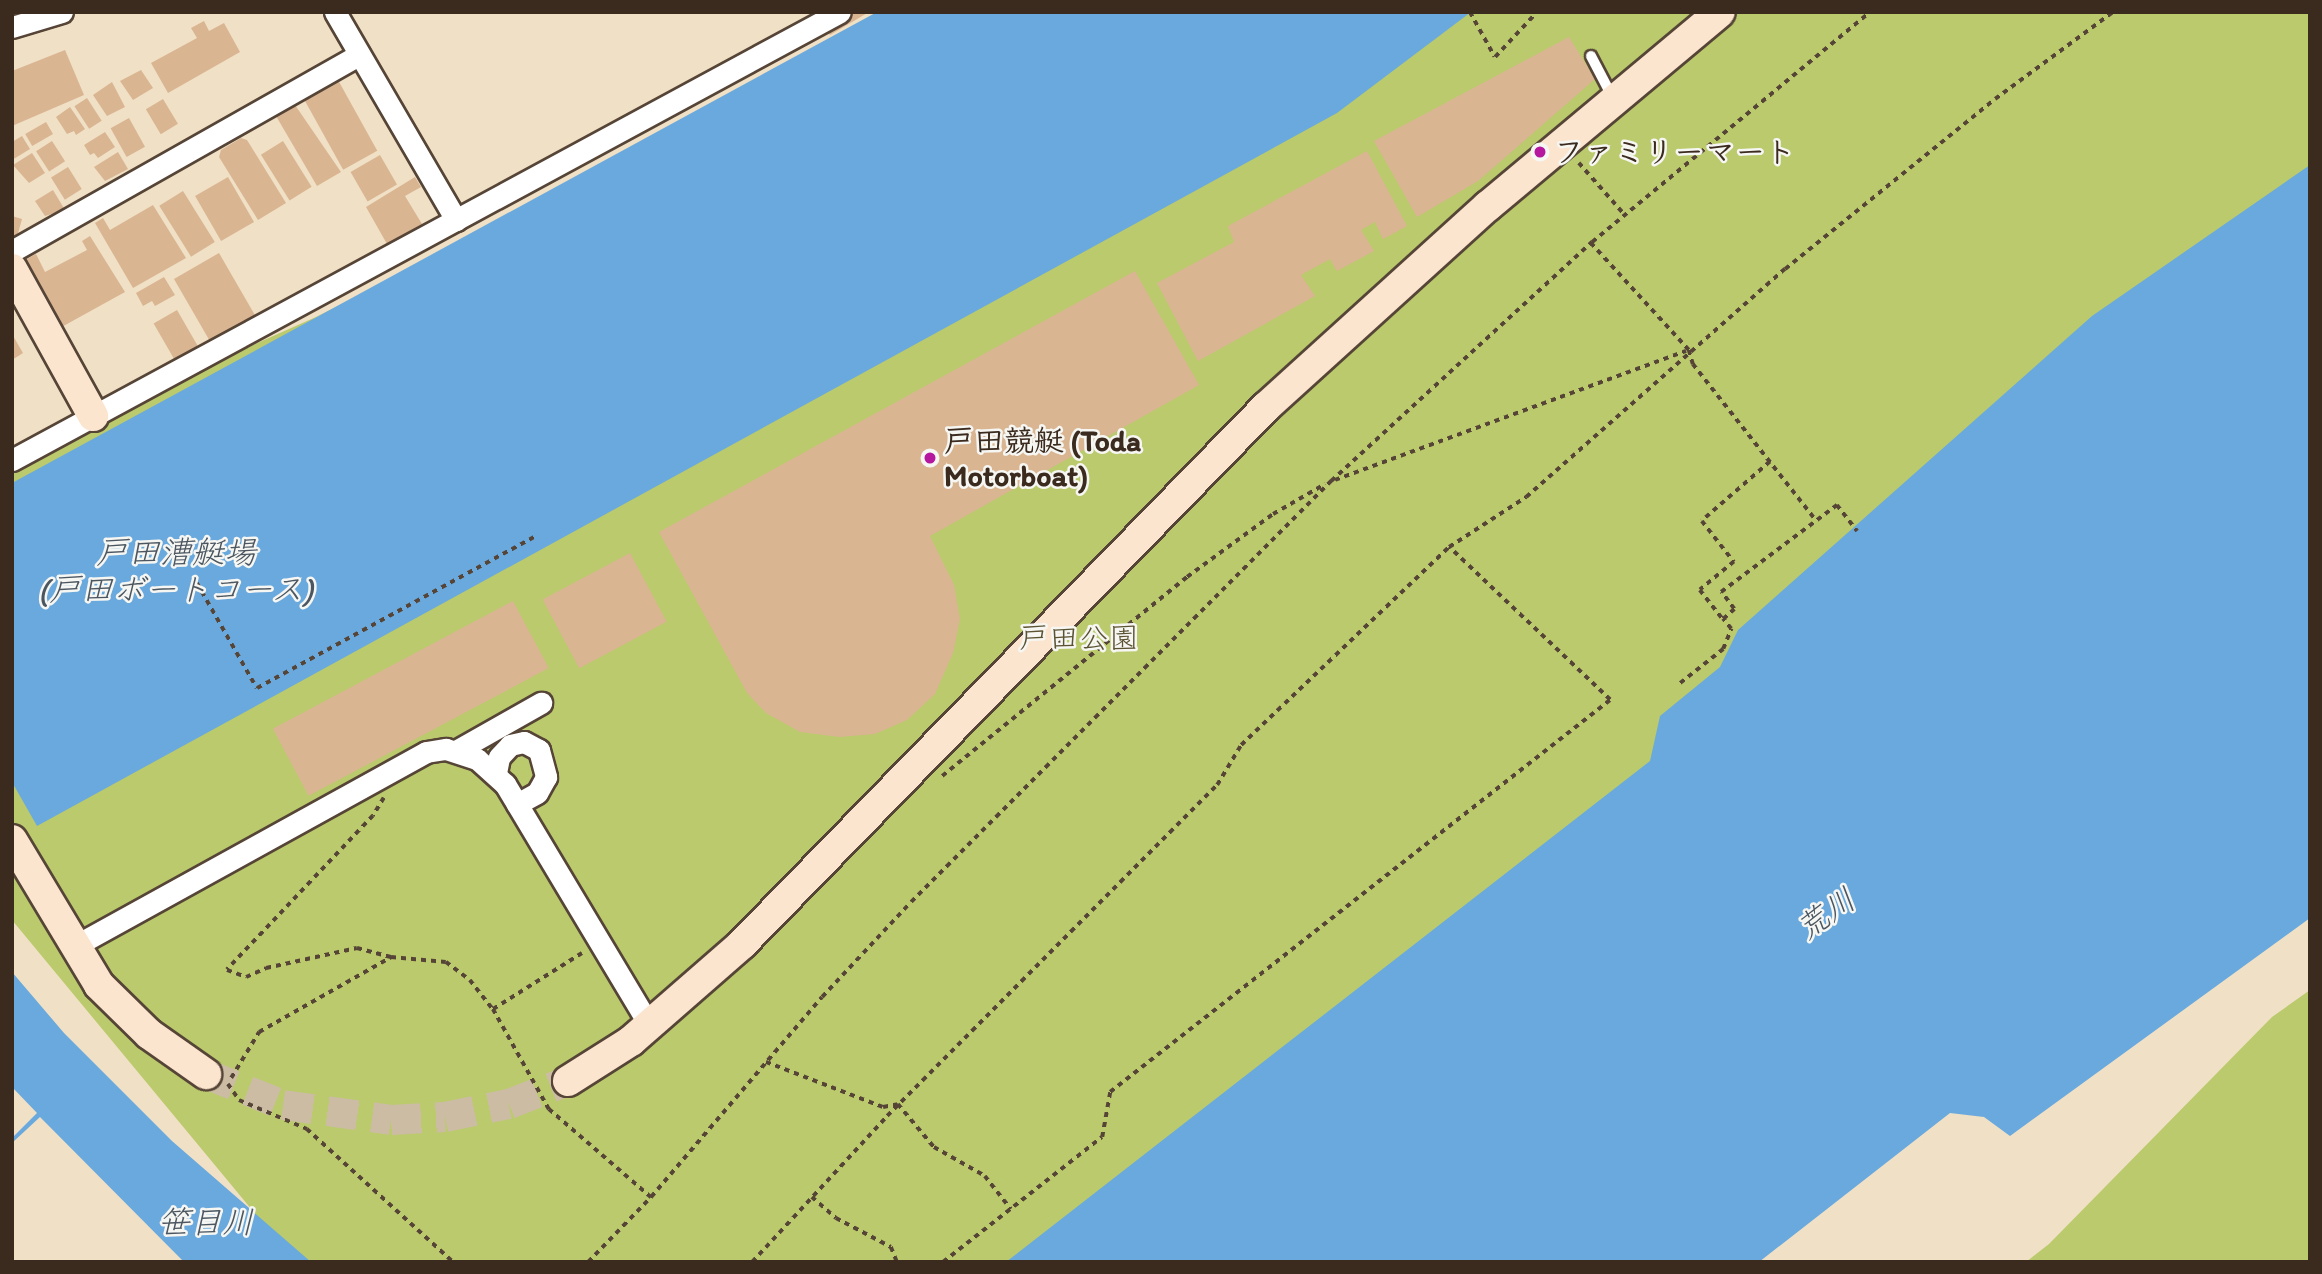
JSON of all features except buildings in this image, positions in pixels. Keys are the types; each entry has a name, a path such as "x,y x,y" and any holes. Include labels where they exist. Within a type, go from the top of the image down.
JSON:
{"street":[{"path":"12,27 62,12"},
{"path":"335,12 456,220"},
{"path":"12,460 840,12"},
{"path":"568,1082 650,1026 741,944 1266,407 1488,206 1720,12"},
{"path":"12,251 359,55"},
{"path":"12,269 93,416"},
{"path":"73,947 426,752 456,751 541,703"},
{"path":"496,773 499,757 510,745 524,742 539,750 546,777 537,793 517,804"},
{"path":"456,751 496,773 650,1026"},
{"path":"16,848 73,947 99,985 131,1019 206,1074"}],"lane":[{"path":"1591,56 1614,100"}],"path":[{"path":"1470,12 1495,57 1537,12"},
{"path":"588,1262 652,1198 766,1062 911,902 1331,481 1591,243 1870,12"},
{"path":"752,1262 898,1104 1217,785 1241,744 1449,547 1526,497 1689,350 1995,99 2113,12"},
{"path":"1576,159 1624,215"},
{"path":"1591,243 1689,350 1693,363 1815,519"},
{"path":"934,783 1187,577 1273,514 1331,481 1689,350"},
{"path":"1680,683 1723,649 1731,629 1700,590 1734,562 1702,521 1770,462"},
{"path":"1723,619 1734,609 1721,592 1815,519 1837,505 1857,531"},
{"path":"197,583 257,688 536,536"},
{"path":"943,1262 1102,1138 1110,1092 1611,700 1449,547"},
{"path":"379,778 385,792 383,804 226,970 246,977 266,968 357,948 391,957 453,965 493,1009 548,1109 652,1198"},
{"path":"493,1009 582,953"},
{"path":"391,957 259,1032 239,1061 228,1089 262,1112 307,1129 453,1262"},
{"path":"766,1062 883,1107 898,1104"},
{"path":"898,1104 934,1147 985,1176 1011,1209"},
{"path":"812,1197 836,1218 891,1247 897,1262"}],"green space":[{"name":"戸田公園","path":"923,12 2310,12 2310,546 1316,1262 295,1262 12,920 12,460 93,416 316,317"},
{"path":"2310,990 2310,1262 2026,1262 2049,1244 2272,1017"}],"water":[{"name":"戸田漕艇場 (戸田ボートコース)","path":"877,12 1471,12 1337,113 37,826 12,782 12,483"},
{"name":"荒川","path":"2310,165 2310,918 2010,1136 1984,1117 1950,1113 1759,1262 1006,1262 1650,761 1660,716 1720,667 1738,630 2092,316"},
{"name":"笹目川","path":"12,972 64,1033 172,1141 311,1262 184,1262 40,1117 12,1143 12,1138 37,1113 12,1087"}],"tunnel":[{"path":"206,1074 283,1105 391,1120 445,1117 509,1104 568,1081"}],"place":[{"name":"ファミリーマート","path":"1540,152"},
{"name":"戸田競艇 (Toda Motorboat)","path":"930,458"}]}
